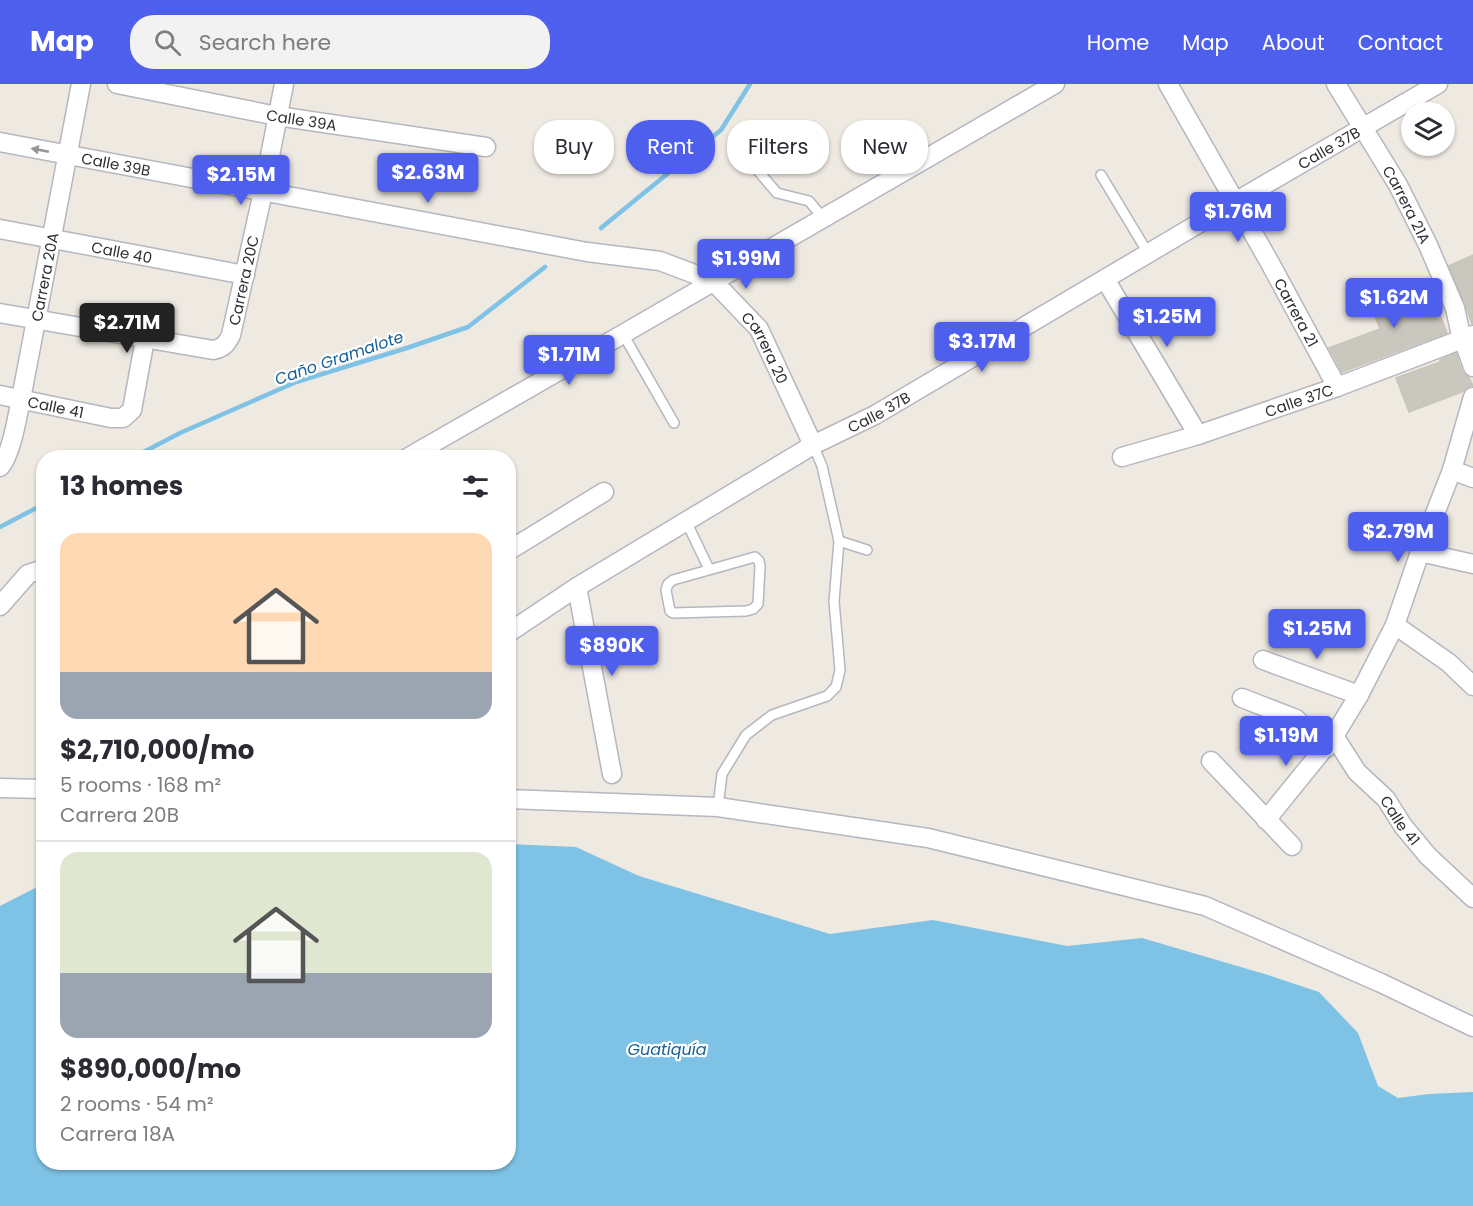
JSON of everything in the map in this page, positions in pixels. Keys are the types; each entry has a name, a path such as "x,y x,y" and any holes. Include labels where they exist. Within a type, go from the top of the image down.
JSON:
{"street":[{"name":"Carrera 20A","path":"0,467 12,440 21,399 81,84"},
{"name":"Calle 39A","path":"117,84 278,116 486,147"},
{"name":"Carrera 20C","path":"145,339 213,350 227,344 245,275 284,84"},
{"path":"421,450 1055,84"},
{"name":"Carrera 21","path":"1168,84 1337,387"},
{"name":"Carrera 21A","path":"1336,84 1398,185 1428,245 1455,308 1460,331 1468,337 1473,366"},
{"name":"Calle 37B","path":"516,628 577,587 813,445 875,415 1438,84"},
{"name":"Calle 39B","path":"0,142 587,252"},
{"name":"Calle 40","path":"0,229 245,275"},
{"name":"Carrera 20","path":"587,252 660,261 713,281 759,329 813,445"},
{"path":"1105,279 1198,435"},
{"path":"0,312 145,339"},
{"name":"Calle 37C","path":"1122,457 1198,435 1337,387 1468,337"},
{"name":"Calle 41","path":"0,395 111,418 123,418 132,410 145,339"},
{"path":"1266,820 1330,742 1359,695 1395,625 1452,470 1473,397"},
{"path":"1452,470 1473,478"},
{"path":"516,546 604,492"},
{"path":"1420,552 1473,564"},
{"path":"0,606 28,574 36,572"},
{"path":"577,587 612,774"},
{"path":"1395,625 1449,663 1473,686"},
{"path":"1263,660 1359,695"},
{"name":"Calle 41","path":"1242,698 1296,719 1330,742 1386,800 1403,826 1428,856 1473,898"},
{"path":"1212,761 1292,846"},
{"path":"0,788 36,789"},
{"path":"516,799 718,807 928,838 1205,906 1381,983 1473,1027"}],"lane":[{"path":"761,174 777,193 809,201 824,218"},
{"path":"1101,175 1148,254"},
{"path":"623,334 674,423"},
{"path":"718,807 722,774 746,735 772,715 827,696 836,687 840,670 834,601 839,541 822,466 813,445"},
{"path":"686,521 710,569"},
{"path":"839,541 867,550"},
{"path":"754,557 759,561 760,566 758,604 747,611 673,613 670,611 666,590 668,584 673,580 710,569 754,557"}],"water":[{"name":"Guatiquía","path":"516,844 576,847 639,876 830,934 933,920 1067,946 1142,938 1319,992 1358,1033 1378,1086 1398,1098 1473,1092 1473,1206 0,1206 0,906 36,888 36,1170 516,1170"}],"building":[{"path":"1473,255 1473,324 1472,324 1449,266"},
{"path":"1428,284 1447,333 1342,372 1329,348 1380,329 1371,305"},
{"path":"1456,353 1462,371 1469,377 1473,386 1409,412 1396,378 1440,362"}],"waterway":[{"name":"Caño Gramalote","path":"601,228 721,130 750,84"},
{"name":"Caño Gramalote","path":"147,450 180,433 296,382 468,327 545,267"},
{"name":"Caño Gramalote","path":"0,527 36,508"}]}
